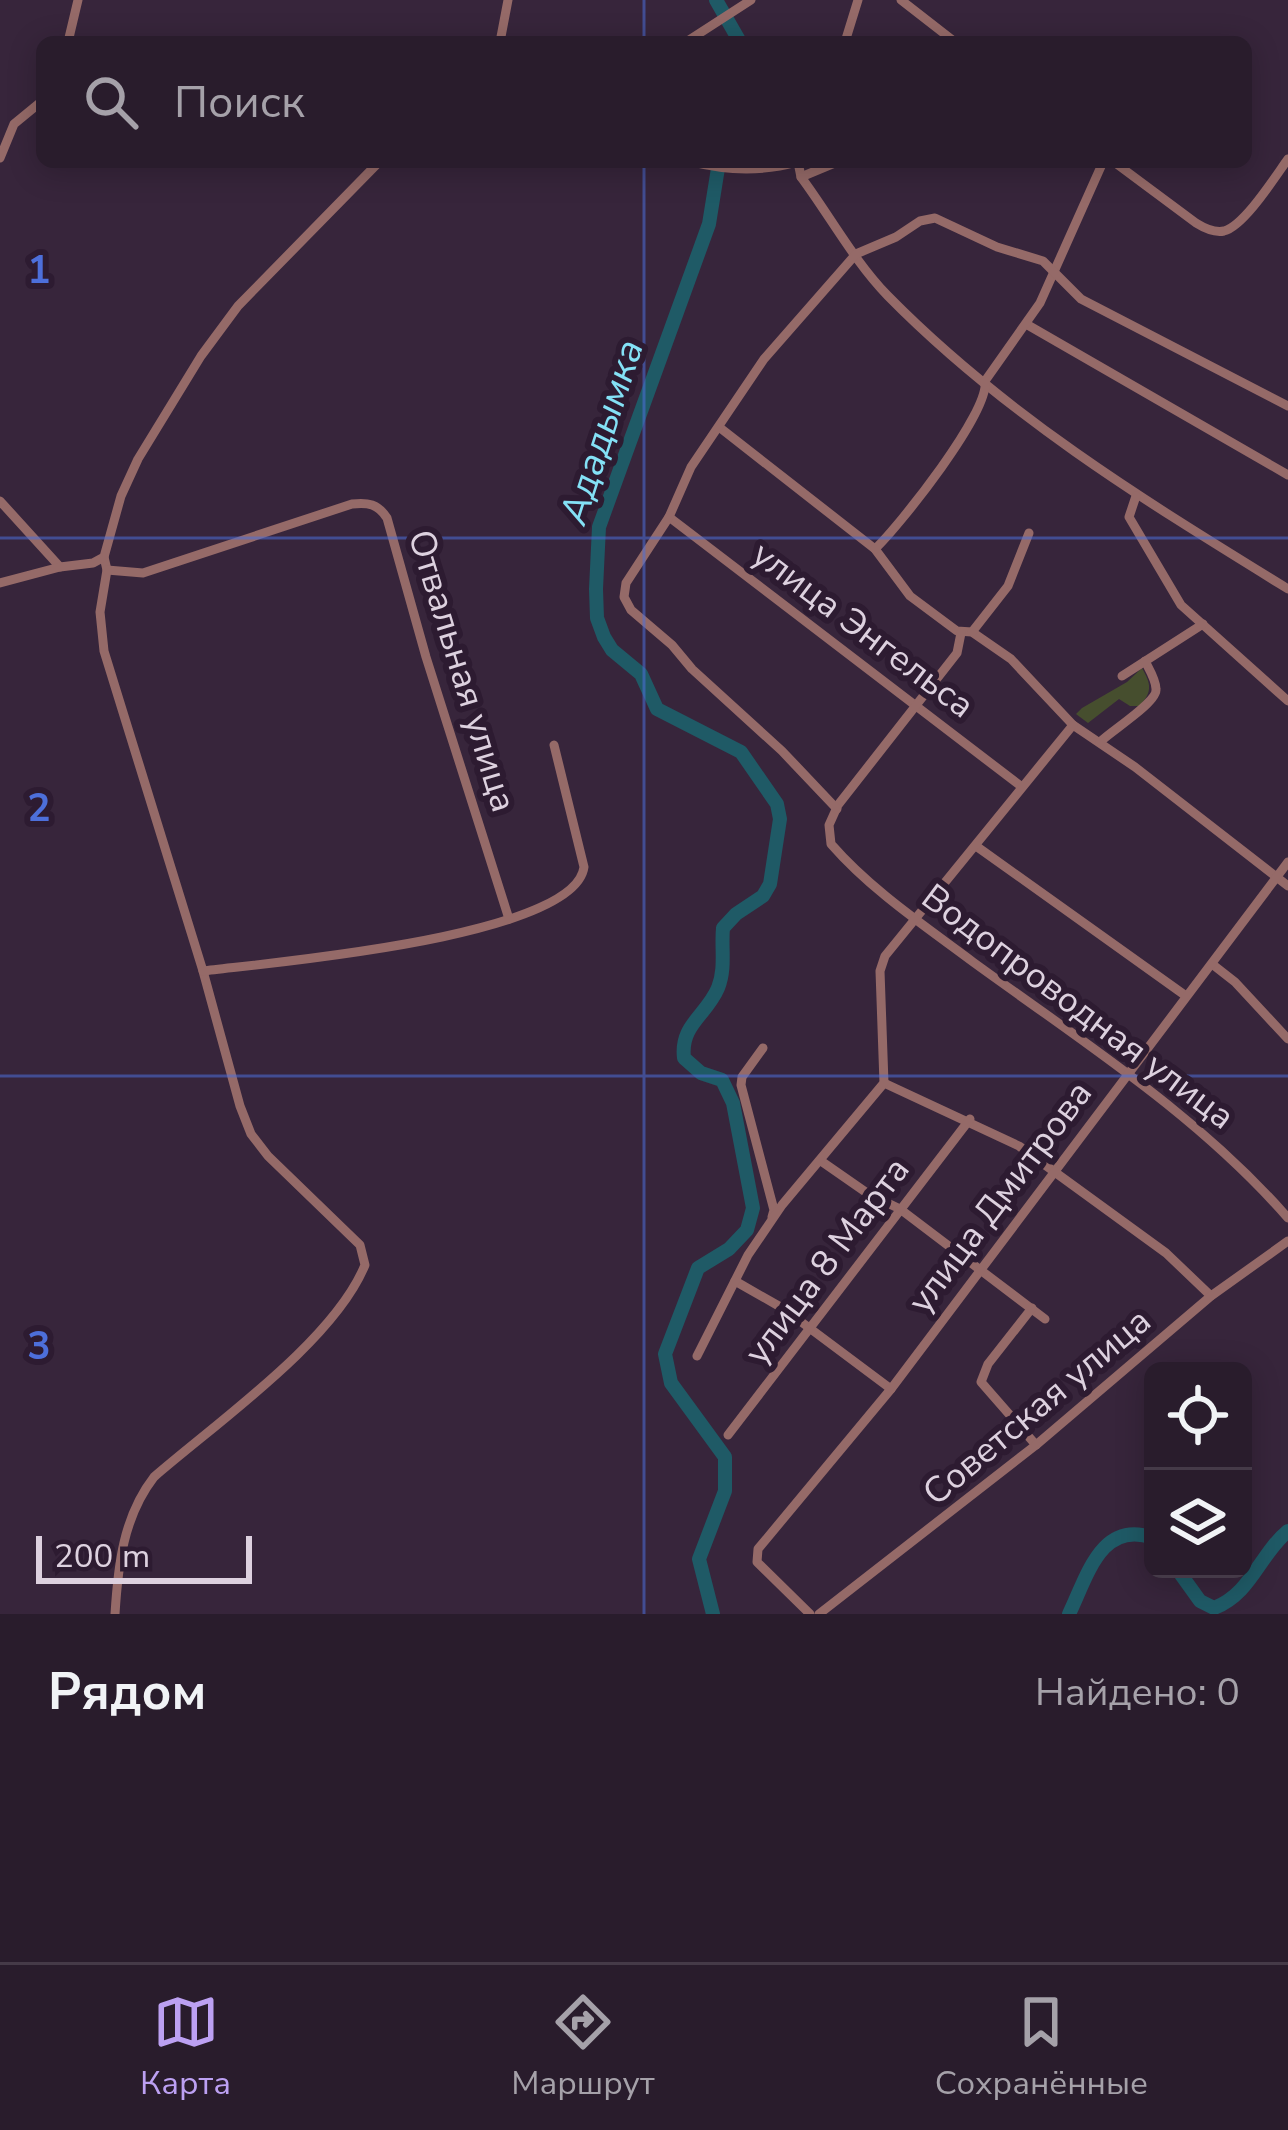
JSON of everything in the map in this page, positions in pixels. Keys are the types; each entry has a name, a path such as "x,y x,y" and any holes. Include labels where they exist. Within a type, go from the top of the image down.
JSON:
{"street":[{"path":"69,36 78,0"},
{"path":"501,36 508,0"},
{"path":"846,36 858,0"},
{"path":"901,0 947,36"},
{"path":"695,36 747,3"},
{"path":"0,158 14,124 36,106"},
{"path":"1122,168 1210,230 1225,231 1238,222 1288,159"},
{"path":"115,1614 117,1574 140,1495 296,1354 337,1310 364,1265 360,1245 268,1156 251,1134 239,1106 203,971 104,651 100,612 107,570 104,557 121,496 138,459 201,356 238,306 373,168"},
{"path":"725,168 777,168"},
{"path":"799,168 801,177 890,298 985,382 1060,444 1288,590"},
{"path":"801,177 823,168"},
{"path":"875,549 900,525 975,415 987,391 985,382 1026,324 1053,274 1100,168"},
{"path":"1274,177 1287,186"},
{"path":"1028,533 1007,586 967,632 957,653 837,809 631,610 624,597 626,583 669,518 691,467 764,359 856,254 896,238 920,221 935,218 1043,262 1081,299 1288,406"},
{"path":"1026,324 1288,476"},
{"path":"718,427 875,549 910,596 1023,670 1073,725 1288,886"},
{"path":"1136,496 1128,512 1132,525 1181,605 1288,701"},
{"path":"0,501 60,567"},
{"name":"Отвальная улица","path":"107,570 143,573 352,504 364,502 379,508 387,518 509,919"},
{"name":"улица Энгельса","path":"669,518 1022,787"},
{"path":"0,584 104,557"},
{"path":"1122,676 1203,624"},
{"path":"1100,742 1154,700 1157,691 1145,661"},
{"path":"697,1356 741,1265 770,1222 884,1083 880,971 885,956 1073,725"},
{"path":"203,971 350,955 540,908 583,878 584,867 554,745"},
{"name":"Водопроводная улица","path":"837,809 830,825 831,844 914,918 1215,1143 1288,1218"},
{"path":"976,846 1186,996"},
{"name":"улица Дмитрова","path":"810,1614 757,1562 758,1549 891,1389 1288,862"},
{"path":"1212,964 1288,1039"},
{"path":"763,1048 741,1085 774,1210 770,1222"},
{"path":"884,1083 970,1120 1056,1170 1166,1252 1211,1296"},
{"name":"улица 8 Марта","path":"728,1435 970,1120"},
{"path":"821,1161 900,1209 1045,1319"},
{"name":"Советская улица","path":"819,1614 1036,1445 1211,1296 1288,1240"},
{"path":"735,1281 810,1327 891,1389"},
{"path":"1032,1308 988,1364 981,1382 1036,1445"}],"green space":[{"path":"1142,668 1149,688 1139,706 1119,699 1088,723 1076,714 1127,682"}],"waterway":[{"name":"Ададымка","path":"716,0 737,36"},
{"name":"Ададымка","path":"713,1614 699,1559 725,1491 725,1457 671,1383 665,1354 698,1268 729,1249 747,1230 753,1208 733,1103 722,1080 701,1073 684,1058 684,1047 690,1029 718,988 723,928 763,896 770,884 780,819 777,804 741,752 657,709 641,674 604,637 597,618 596,589 599,527 709,224 718,168"},
{"name":"Ададымка","path":"1252,1576 1288,1531"},
{"name":"Ададымка","path":"1069,1614 1108,1544 1120,1537 1144,1536"},
{"name":"Ададымка","path":"1183,1578 1200,1601 1214,1608 1227,1602 1250,1578"}]}
